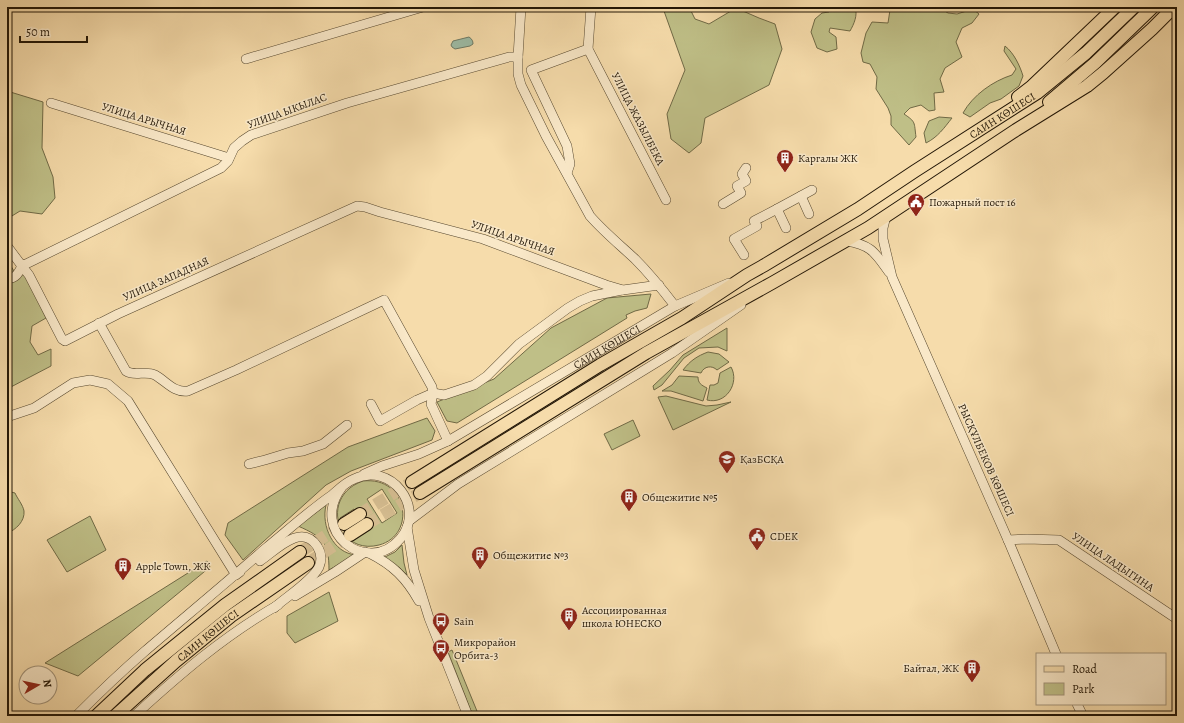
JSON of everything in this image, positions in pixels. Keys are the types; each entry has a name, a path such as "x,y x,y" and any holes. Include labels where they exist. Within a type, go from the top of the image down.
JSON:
{"main road":[{"name":"САИН КӨШЕСІ","path":"976,132 1031,87 1115,7"},
{"name":"САИН КӨШЕСІ","path":"747,275 858,209 1037,93 1086,53 1134,7"},
{"name":"САИН КӨШЕСІ","path":"1016,130 1095,63 1153,7"},
{"name":"САИН КӨШЕСІ","path":"1016,130 1087,86 1152,29 1174,7"},
{"path":"420,493 646,353 772,284 868,228 1016,130"},
{"path":"412,482 600,365 682,318 747,275"},
{"path":"344,524 360,514"},
{"path":"350,535 367,524"},
{"name":"САИН КӨШЕСІ","path":"96,716 145,670 224,605 300,552"},
{"name":"САИН КӨШЕСІ","path":"115,716 176,660 231,616 308,563"}],"street":[{"path":"246,60 423,7"},
{"path":"521,7 518,74 521,85 546,136 590,216 636,260 675,306"},
{"path":"567,173 570,164 567,146 531,70 588,49 591,7"},
{"name":"УЛИЦА ЖАЗЫЛБЕКА","path":"588,49 666,200"},
{"name":"УЛИЦА ЫКЫЛАС","path":"7,279 12,279 18,275 22,266 221,168 228,161 234,148 251,135 347,103 509,57 518,57"},
{"name":"УЛИЦА АРЫЧНАЯ","path":"51,103 229,158"},
{"path":"723,204 741,193 737,186 746,182 742,174 746,168"},
{"path":"744,255 734,239 756,226 754,221 812,190"},
{"path":"801,196 809,214"},
{"name":"УЛИЦА АРЫЧНАЯ","path":"357,206 365,206 380,212 483,239 623,290 659,286"},
{"name":"УЛИЦА ЗАПАДНАЯ","path":"22,266 29,275 62,339 65,341 99,323 357,206"},
{"path":"777,209 786,228"},
{"path":"886,216 883,228 883,239 892,277"},
{"path":"846,241 867,246 875,253 892,277"},
{"path":"7,246 22,266"},
{"name":"САИН КӨШЕСІ","path":"353,479 382,466 419,454 448,441 675,306 747,275"},
{"name":"РЫСҚҰЛБЕКОВ КӨШЕСІ","path":"892,277 1008,540 1056,653"},
{"path":"342,487 334,499 332,506 332,520 335,530 340,538 347,545 356,550 367,552 378,552 390,547 400,538 408,524 433,502 458,484 672,353 772,284"},
{"path":"371,404 380,421 417,400 433,393 444,395 474,384 488,376 519,344 568,308 592,296 623,290"},
{"path":"99,323 126,371 130,374 144,372 150,373 177,390 183,392 236,370 384,300 432,387 433,393 431,404 448,441"},
{"path":"7,418 34,408 73,382 90,380 108,384 128,401 236,574"},
{"path":"249,464 288,453 303,451 323,444 347,425"},
{"path":"76,716 134,660 306,513 353,479 366,475 380,476 392,481 399,487 406,499 409,512 408,524 414,570 428,618 468,716"},
{"path":"236,574 296,537 302,537 310,540 316,545 320,551 320,565 307,580 274,608"},
{"name":"УЛИЦА ЛАДЫГИНА","path":"1008,540 1027,538 1059,540 1177,619"},
{"path":"134,716 222,640 249,622 336,572 367,552"},
{"path":"367,552 378,557 402,576 410,586 428,618"},
{"path":"1078,705 1083,716"}],"green space":[{"path":"664,7 689,7 695,19 709,24 736,8 775,24 782,49 769,85 705,118 701,143 689,153 671,139 667,114 685,70 664,11"},
{"path":"826,7 855,7 856,13 850,31 830,28 829,32 836,37 837,49 827,52 817,48 811,32 815,19 822,13 829,12"},
{"path":"893,7 938,7 948,13 957,14 973,9 979,14 972,23 962,28 956,42 962,57 945,68 940,79 944,92 934,93 935,110 929,111 921,105 910,108 904,114 913,121 915,128 916,137 909,145 891,125 891,116 888,108 876,89 877,77 870,64 863,62 861,53 866,33 872,22 888,23 890,10"},
{"path":"1005,46 1014,56 1022,72 1023,76 1019,86 1001,99 990,103 970,117 963,113 972,100 991,85 1012,75 1016,69 1004,51"},
{"path":"7,91 43,102 42,148 53,177 55,198 42,214 20,211 7,219"},
{"path":"939,117 952,118 937,135 926,143 924,133 929,121"},
{"path":"7,260 14,271 26,276 46,318 32,326 30,342 38,355 51,349 51,366 7,389"},
{"path":"651,294 647,308 626,315 627,318 457,423 447,421 437,402 494,379 551,328 607,298"},
{"path":"727,328 727,351 718,347 699,348 684,358 662,385 654,390 653,386 683,355"},
{"path":"708,352 719,354 729,362 717,370 713,367 708,367 701,373 683,370 694,359"},
{"path":"731,367 734,380 730,391 720,399 714,401 707,400 710,385 718,383 720,373"},
{"path":"679,376 698,377 700,384 707,388 703,401 671,391 662,391 672,385"},
{"path":"666,396 706,406 731,402 673,430 658,397"},
{"path":"427,418 435,431 432,440 351,471 326,485 243,560 225,535 228,523 348,447"},
{"path":"633,420 640,436 612,450 604,434"},
{"path":"363,481 378,482 390,487 398,496 402,507 403,519 399,530 391,539 379,545 364,546 353,542 344,534 339,523 338,511 341,499 349,489","holes":["382,489 397,513 382,523 367,499","354,509 367,531 353,540 340,518"]},
{"path":"7,491 15,493 22,506 24,515 19,525 14,530 7,533"},
{"path":"326,505 325,521 330,537 341,549 356,555 329,570 328,553 323,542 313,534 298,526"},
{"path":"90,516 106,550 67,572 47,540"},
{"path":"402,545 407,575 400,568 383,558 395,552"},
{"path":"207,561 210,567 78,676 58,668 58,665 50,665 45,663"},
{"path":"329,592 338,621 295,643 287,633 287,616"},
{"path":"452,650 479,716 473,716 448,652"}],"shaded area":[{"path":"469,37 472,39 473,43 470,46 455,49 452,47 451,45 453,41"}],"tunnel":[{"path":"360,514 412,482"},
{"path":"367,524 420,493"},
{"path":"300,552 344,524"},
{"path":"308,563 350,535"}],"place":[{"name":"Каргалы ЖК","path":"785,173"},
{"name":"Пожарный пост 16","path":"916,217"},
{"name":"ҚазБСҚА","path":"727,474"},
{"name":"Общежитие №5","path":"629,512"},
{"name":"CDEK","path":"757,551"},
{"name":"Общежитие №3","path":"480,570"},
{"name":"Apple Town, ЖК","path":"123,581"},
{"name":"Ассоциированная школа ЮНЕСКО","path":"569,631"},
{"name":"Sain","path":"441,636"},
{"name":"Микрорайон Орбита-3","path":"441,663"},
{"name":"Байтал, ЖК","path":"972,683"}]}
